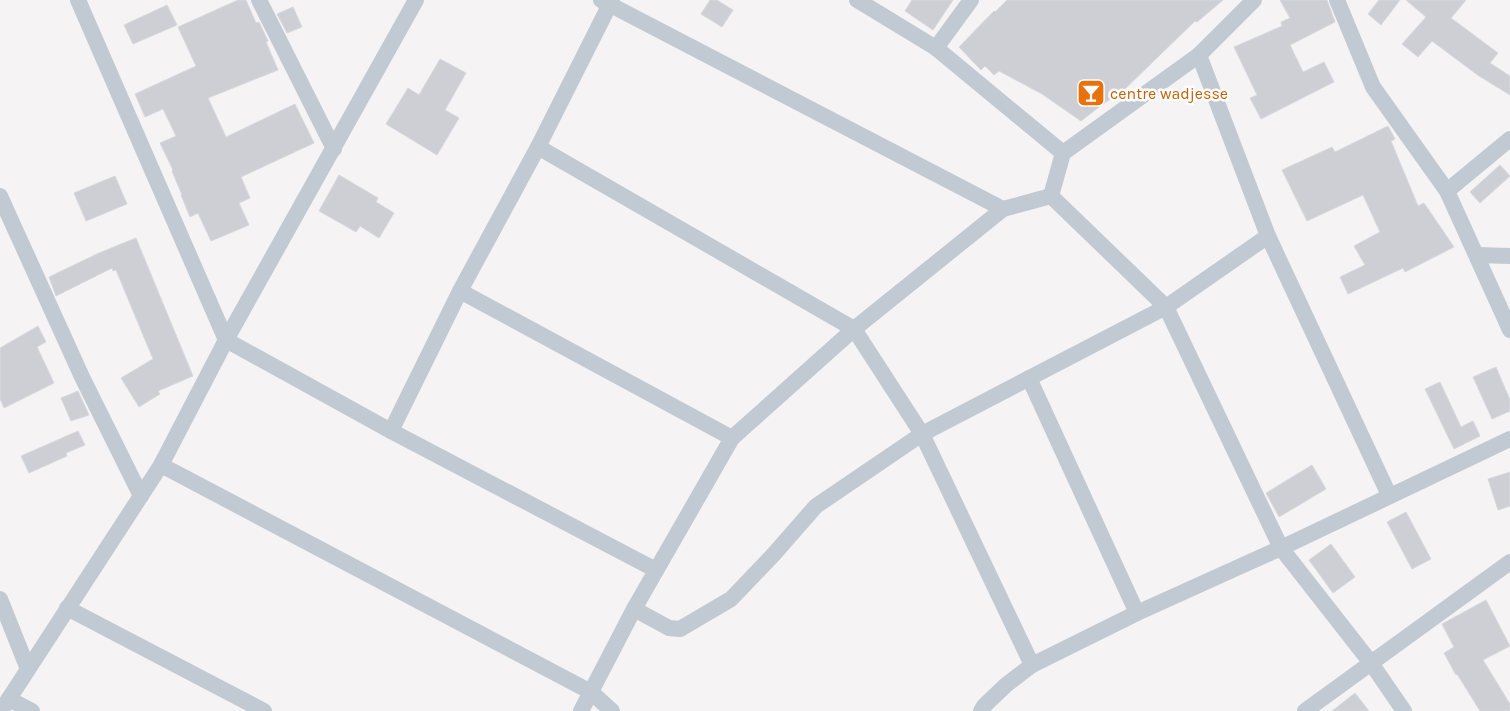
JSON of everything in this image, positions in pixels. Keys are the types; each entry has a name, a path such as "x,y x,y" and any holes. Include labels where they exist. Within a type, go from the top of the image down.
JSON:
{"street":[{"path":"78,0 226,340 391,431 656,570"},
{"path":"259,0 334,149"},
{"path":"32,711 5,705 161,465 226,340 416,0"},
{"path":"857,0 936,48 1063,153"},
{"path":"936,48 971,0"},
{"path":"1051,196 1063,153 1199,55 1254,0"},
{"path":"1337,0 1373,87 1447,191 1510,330"},
{"path":"391,431 460,291 538,148 608,1 1003,209"},
{"path":"1199,55 1268,236 1389,496"},
{"path":"1447,191 1510,139"},
{"path":"538,148 854,330 922,434 1032,665"},
{"path":"0,196 82,377 141,496"},
{"path":"580,711 634,609 732,438 854,330 1003,209 1051,196"},
{"path":"1051,196 1166,307 1281,548 1371,663 1404,711"},
{"path":"634,609 669,628 680,629 723,604 731,599 750,580 816,506 922,434 1166,307 1268,236"},
{"path":"1476,255 1510,256"},
{"path":"460,291 732,438"},
{"path":"1028,378 1137,613"},
{"path":"981,711 1006,685 1032,665 1137,613 1281,548 1510,439"},
{"path":"161,465 591,692 612,711"},
{"path":"1305,711 1510,562"},
{"path":"0,599 28,668"},
{"path":"67,608 264,711"}],"building":[{"path":"238,0 246,0 256,23 259,22 278,70 208,98 226,137 295,104 314,143 241,177 250,198 239,203 249,225 211,241 198,213 190,217 173,170 160,143 176,136 163,109 145,117 135,94 196,66 178,27"},
{"path":"710,0 717,0 733,10 722,27 701,14"},
{"path":"912,0 953,0 933,30 905,11"},
{"path":"1007,0 1223,0 1197,22 1195,21 1125,89 1081,121 1042,94 999,71 994,75 985,66 981,70 959,47"},
{"path":"1280,0 1327,0 1335,22 1290,45 1303,72 1324,62 1334,82 1261,119 1250,98 1257,95 1234,47 1282,26 1281,22 1290,18"},
{"path":"1379,0 1400,0 1381,25 1368,14"},
{"path":"1406,0 1466,0 1451,18 1498,53 1490,63 1510,76 1510,95 1479,76 1432,41 1418,57 1402,44 1426,17"},
{"path":"167,5 177,25 133,44 124,25"},
{"path":"293,7 302,27 287,33 277,14"},
{"path":"440,59 466,73 445,110 459,118 437,155 386,124 408,88 419,95"},
{"path":"1388,126 1395,139 1391,141 1418,206 1424,203 1454,247 1405,272 1403,268 1348,294 1340,277 1365,265 1354,246 1380,232 1363,195 1307,221 1282,170 1332,147 1335,152"},
{"path":"1500,165 1510,176 1480,203 1470,192"},
{"path":"339,175 378,198 376,202 394,213 379,238 360,226 356,232 319,211"},
{"path":"115,176 127,204 86,221 74,193"},
{"path":"136,238 193,376 158,391 160,394 139,407 121,378 153,359 116,270 113,271 112,268 56,296 49,277"},
{"path":"38,326 46,342 37,347 54,383 4,408 0,399 0,348"},
{"path":"1496,367 1510,400 1510,411 1492,419 1473,377"},
{"path":"1440,382 1461,427 1473,421 1480,436 1454,449 1425,389"},
{"path":"78,391 89,415 71,421 61,398"},
{"path":"78,431 85,445 66,453 67,456 29,473 21,456"},
{"path":"1312,465 1326,489 1279,517 1266,493"},
{"path":"1510,472 1510,506 1498,510 1488,479"},
{"path":"1406,512 1431,559 1412,569 1387,522"},
{"path":"1331,544 1355,577 1333,593 1309,560"},
{"path":"1486,600 1510,646 1483,660 1510,704 1510,711 1480,711 1444,653 1454,647 1442,624"},
{"path":"1355,693 1369,711 1332,711"}],"place":[{"name":"centre wadjesse","path":"1091,93"}]}
